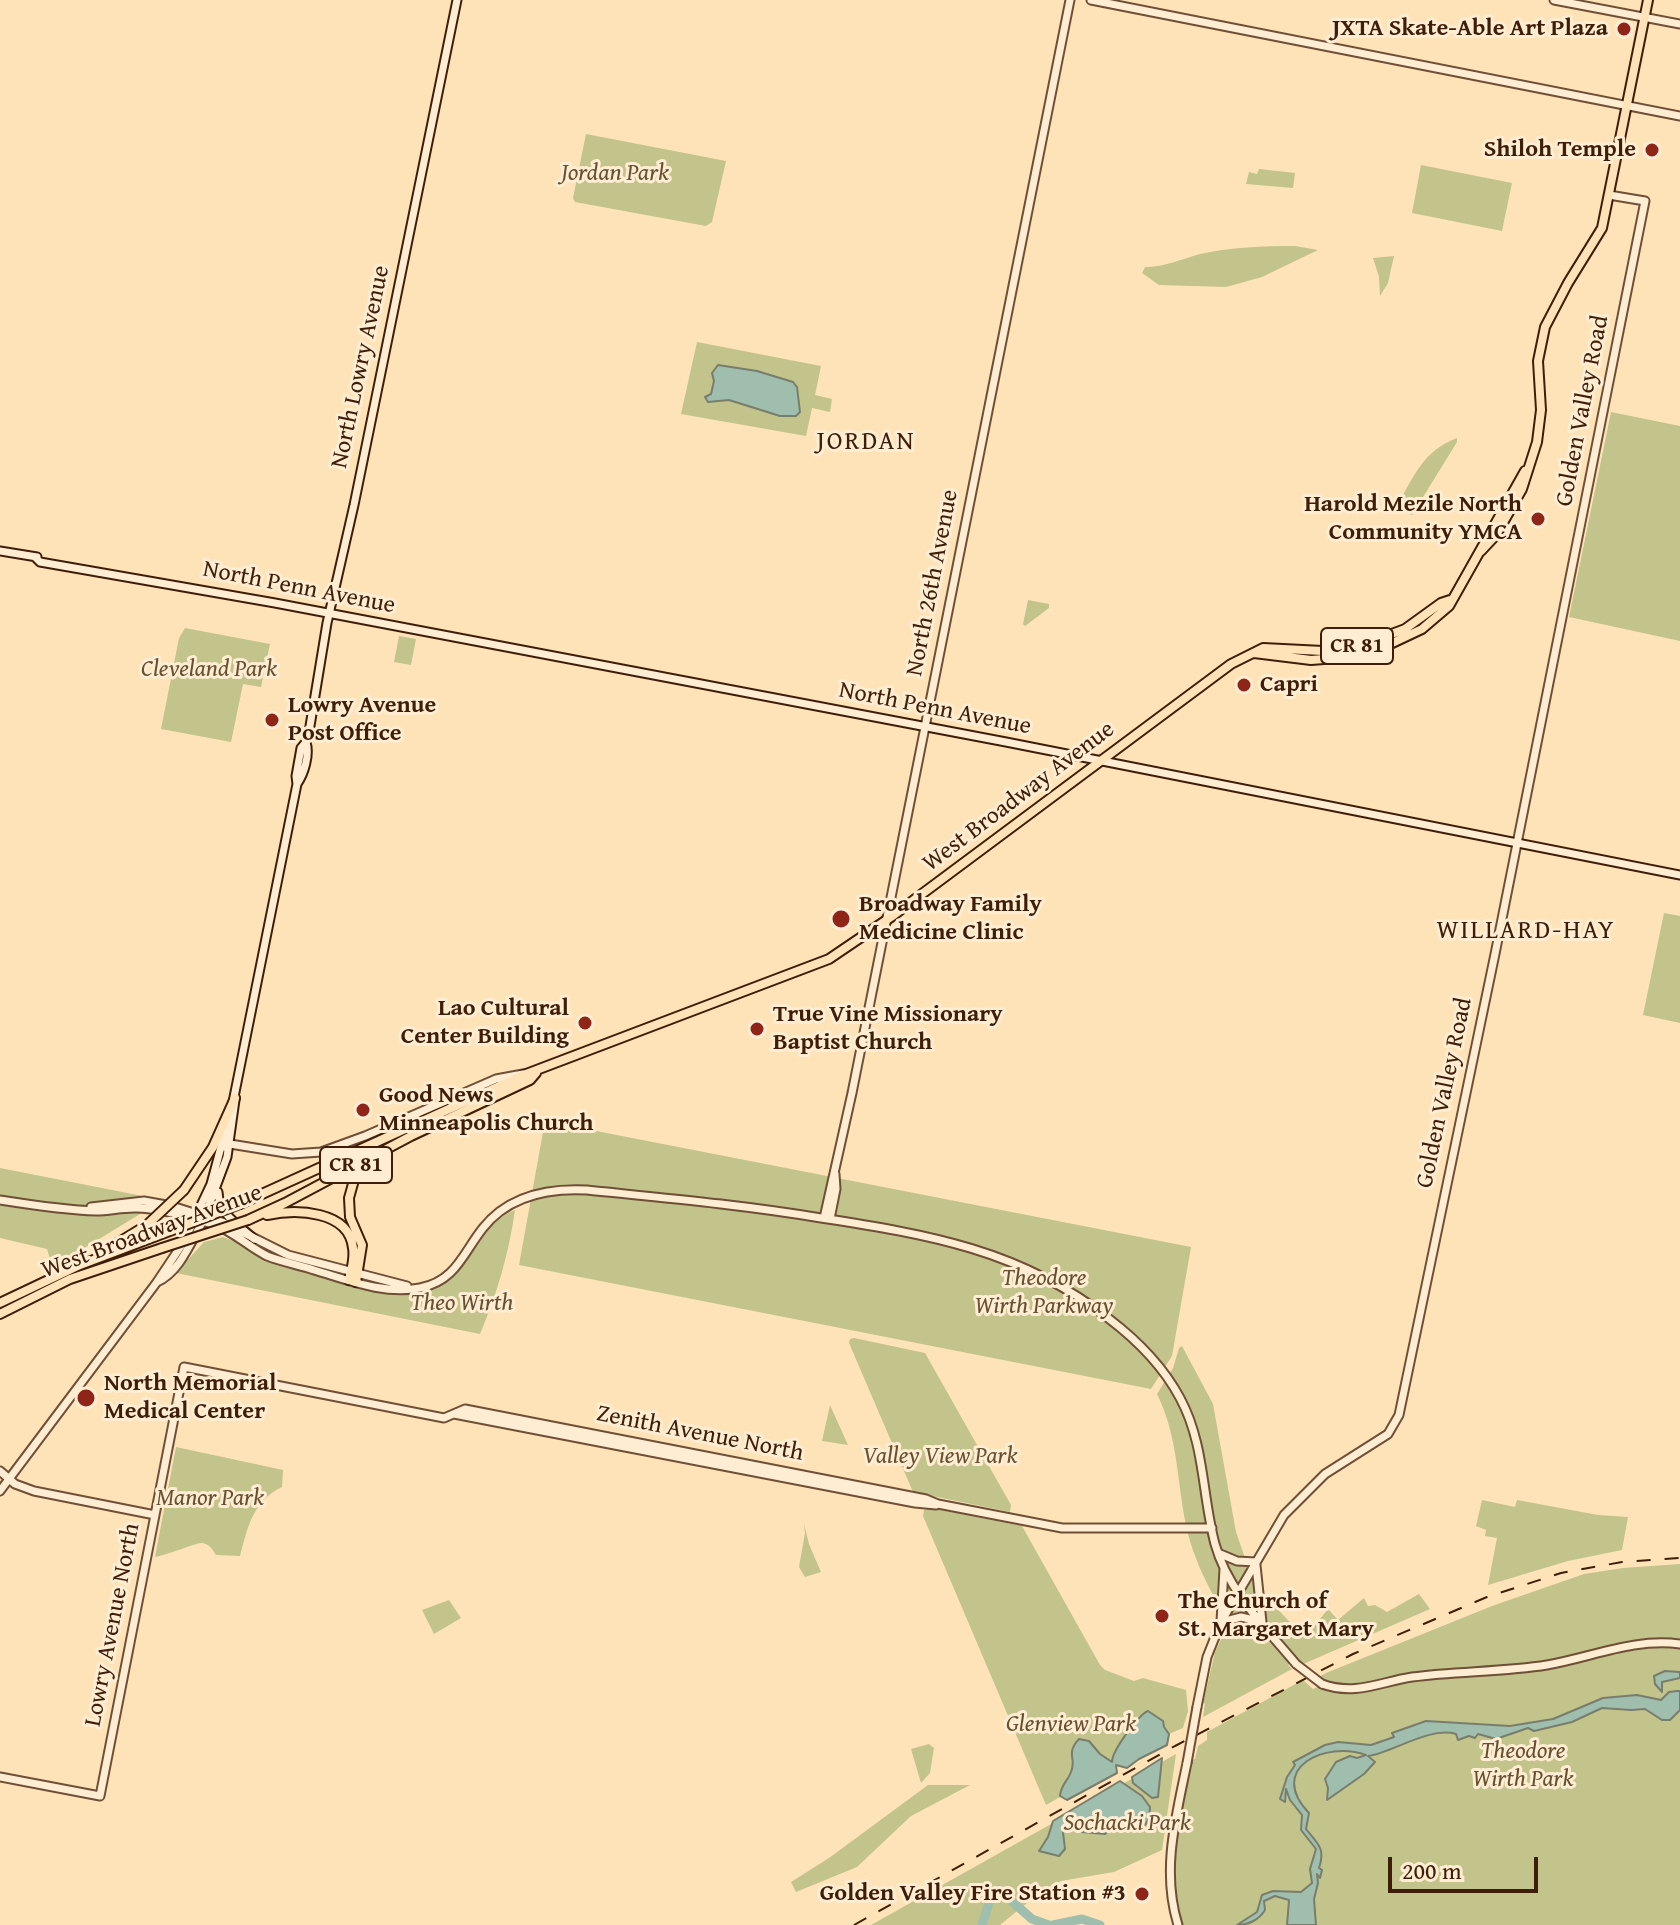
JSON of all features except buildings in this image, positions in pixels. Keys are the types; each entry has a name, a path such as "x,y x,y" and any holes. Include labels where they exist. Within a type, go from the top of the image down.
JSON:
{"main road":[{"name":"West Broadway Avenue","path":"0,1303 61,1273 240,1204 526,1074 819,963 848,948 1231,664 1254,653 1324,659 1376,649 1422,629 1449,606 1529,464 1540,426 1538,361 1542,338 1559,299 1602,228 1648,0"},
{"name":"West Broadway Avenue","path":"0,1314 100,1267 251,1219 384,1150 530,1080 536,1072"},
{"path":"61,1273 147,1225 184,1190 213,1147 235,1098"},
{"path":"353,1277 362,1245 349,1212 351,1187 361,1171 384,1150"},
{"path":"251,1219 288,1213 333,1219 346,1230 352,1241 353,1277"}],"street":[{"name":"North Lowry Avenue","path":"200,1218 235,1098 297,784 302,777 308,749 306,742 329,613 457,0"},
{"name":"North 26th Avenue","path":"827,1218 836,1189 835,1174 1070,0"},
{"path":"1091,0 1680,116"},
{"path":"1554,0 1680,24"},
{"name":"Golden Valley Road","path":"1178,1925 1171,1896 1170,1860 1207,1657 1221,1622 1278,1525 1299,1498 1325,1474 1388,1434 1399,1415 1645,201 1609,195"},
{"name":"North Penn Avenue","path":"0,551 179,583 1680,875"},
{"name":"West Broadway Avenue","path":"230,1144 300,1154 321,1152 496,1079 526,1074"},
{"name":"North Lowry Avenue","path":"200,1218 219,1186 230,1144 235,1098"},
{"path":"220,1152 230,1144"},
{"path":"219,1186 219,1199 227,1215 254,1239"},
{"path":"0,1200 45,1208 81,1210 120,1202 144,1201 200,1218 288,1255 389,1290 417,1288 441,1281 455,1270 484,1227 502,1210 523,1198 554,1189 710,1202 934,1237 997,1255 1069,1290 1115,1323 1165,1373 1186,1409 1198,1447 1212,1528 1224,1567 1238,1594 1296,1664 1322,1684 1341,1690 1357,1690 1408,1678 1545,1665 1631,1644 1680,1644"},
{"path":"200,1218 270,1257 353,1277"},
{"path":"0,1491 157,1282 200,1218"},
{"name":"Zenith Avenue North","path":"184,1367 444,1418 454,1414 701,1458 915,1503 938,1504 1062,1528 1212,1528"},
{"name":"Lowry Avenue North","path":"0,1777 100,1796 184,1367"},
{"path":"0,1471 34,1491 155,1515"},
{"path":"1218,1553 1231,1559 1256,1562 1262,1622"},
{"path":"1224,1567 1221,1622 1241,1617 1262,1622"}],"green space":[{"name":"Jordan Park","path":"586,134 726,161 712,222 706,226 575,202 573,198"},
{"path":"1421,165 1512,183 1502,231 1412,213"},
{"path":"1259,169 1295,173 1293,188 1246,184 1249,172 1257,174"},
{"path":"1295,246 1318,250 1262,277 1226,287 1159,285 1142,273 1145,267 1200,254 1248,247"},
{"path":"1394,256 1388,283 1380,296 1379,277 1373,258"},
{"path":"697,342 821,366 815,395 832,399 830,412 812,408 806,436 681,414"},
{"path":"1611,412 1680,426 1680,641 1569,617"},
{"path":"1457,438 1412,515 1400,510 1398,504 1421,465 1436,449"},
{"path":"1028,600 1049,604 1049,608 1025,626 1023,624"},
{"name":"Cleveland Park","path":"185,628 270,644 261,687 243,684 231,742 161,729 179,638"},
{"path":"399,636 416,639 411,665 394,662"},
{"path":"1664,913 1680,916 1680,1023 1643,1015"},
{"name":"Theodore Wirth Parkway","path":"545,1121 1191,1247 1172,1356 1151,1389 519,1265"},
{"path":"0,1168 163,1200 45,1272 50,1259 47,1249 0,1238"},
{"name":"Theo Wirth","path":"515,1210 502,1273 480,1334 176,1273 204,1242 223,1237 338,1279 402,1291 429,1290 449,1280 495,1223"},
{"name":"Valley View Park","path":"854,1338 925,1353 1011,1505 1010,1512 913,1492 849,1343"},
{"name":"Theodore Wirth Parkway","path":"1182,1346 1213,1404 1236,1532 1254,1584 1301,1634 1304,1632 1307,1635 1328,1609 1338,1620 1364,1598 1368,1606 1375,1605 1387,1612 1419,1594 1430,1609 1301,1665 1291,1662 1288,1665 1292,1669 1203,1717 1215,1652 1229,1623 1191,1544 1172,1438 1157,1394"},
{"path":"830,1405 848,1445 822,1441"},
{"name":"Manor Park","path":"176,1447 283,1470 282,1487 258,1507 240,1556 216,1555 208,1545 201,1543 155,1557"},
{"path":"1482,1500 1515,1507 1517,1500 1598,1515 1628,1517 1622,1550 1568,1561 1488,1585 1497,1538 1485,1536 1486,1530 1476,1526"},
{"name":"Glenview Park","path":"931,1508 1022,1526 1105,1670 1134,1681 1143,1678 1186,1690 1188,1711 1183,1728 1169,1734 1148,1711 1137,1717 1147,1748 1046,1805 923,1516 924,1510"},
{"path":"804,1524 821,1572 805,1577 799,1567"},
{"name":"Theodore Wirth Park","path":"1680,1564 1680,1925 1182,1925 1175,1883 1177,1842 1192,1760 1198,1746 1207,1740 1207,1732 1303,1680 1313,1689 1326,1683 1317,1678 1326,1673 1492,1606 1584,1574"},
{"path":"449,1600 461,1618 434,1634 422,1610"},
{"path":"929,1744 934,1748 930,1773 921,1783 911,1749"},
{"name":"Sochacki Park","path":"1176,1754 1162,1850 1114,1872 1061,1881 1043,1890 1000,1925 871,1925"},
{"path":"928,1785 970,1785 911,1816 857,1867 796,1892 791,1882"}],"shaded area":[{"path":"718,365 757,371 793,382 797,387 800,412 796,416 780,416 729,400 708,402 705,397 711,394 712,373"},
{"path":"1665,1671 1680,1672 1680,1678 1662,1682 1662,1692 1655,1684 1654,1676"},
{"path":"1680,1691 1680,1710 1670,1720 1662,1720 1645,1709 1602,1708 1572,1722 1534,1731 1528,1728 1496,1739 1478,1734 1475,1738 1469,1736 1458,1740 1456,1734 1445,1733 1422,1737 1368,1756 1375,1762 1364,1774 1327,1800 1325,1779 1336,1762 1350,1756 1357,1758 1366,1755 1334,1751 1319,1755 1306,1762 1298,1771 1294,1783 1297,1797 1309,1813 1306,1829 1321,1851 1319,1868 1322,1870 1320,1878 1317,1874 1314,1899 1316,1925 1287,1925 1289,1900 1275,1896 1264,1901 1263,1914 1249,1923 1237,1925 1257,1912 1262,1895 1273,1891 1301,1892 1312,1883 1310,1869 1316,1849 1301,1830 1302,1815 1286,1789 1285,1802 1280,1799 1287,1777 1295,1765 1293,1762 1325,1745 1338,1742 1371,1745 1394,1737 1392,1733 1426,1721 1510,1726 1553,1719 1603,1698 1637,1695 1661,1700 1669,1692"},
{"path":"1148,1711 1163,1721 1169,1734 1167,1745 1127,1768 1116,1765 1117,1773 1067,1800 1060,1796 1070,1775 1072,1752 1079,1739 1089,1741 1112,1762 1126,1734"},
{"path":"1162,1758 1158,1797 1152,1798 1133,1783 1132,1777"},
{"path":"1120,1781 1142,1796 1150,1807 1147,1823 1143,1827 1139,1830 1113,1828 1105,1834 1082,1832 1073,1826 1063,1832 1065,1849 1059,1856 1039,1851 1053,1821"}],"waterway":[{"path":"982,1925 991,1897 999,1890 1032,1919 1049,1925"},
{"path":"1053,1925 1082,1919 1100,1925"}],"railway":[{"path":"854,1925 1175,1746 1353,1654 1487,1597 1561,1573 1622,1562 1680,1558"}],"place":[{"name":"JXTA Skate-Able Art Plaza","path":"1624,29"},
{"name":"Shiloh Temple","path":"1652,150"},
{"name":"Harold Mezile North Community YMCA","path":"1538,519"},
{"name":"Capri","path":"1244,685"},
{"name":"Lowry Avenue Post Office","path":"272,720"},
{"name":"Broadway Family Medicine Clinic","path":"841,919"},
{"name":"Lao Cultural Center Building","path":"585,1023"},
{"name":"True Vine Missionary Baptist Church","path":"757,1029"},
{"name":"Good News Minneapolis Church","path":"363,1110"},
{"name":"North Memorial Medical Center","path":"86,1398"},
{"name":"The Church of St. Margaret Mary","path":"1162,1616"},
{"name":"Golden Valley Fire Station #3","path":"1142,1894"}],"district":[{"name":"JORDAN","path":"866,442"},
{"name":"WILLARD-HAY","path":"1526,931"}]}
